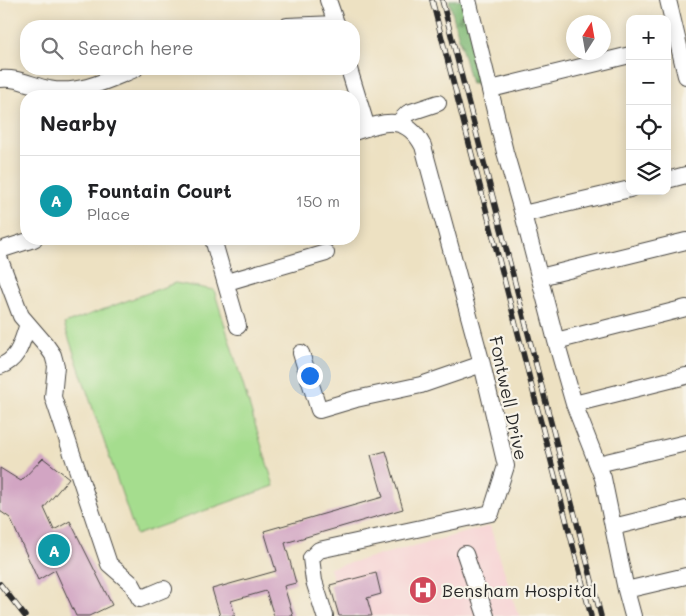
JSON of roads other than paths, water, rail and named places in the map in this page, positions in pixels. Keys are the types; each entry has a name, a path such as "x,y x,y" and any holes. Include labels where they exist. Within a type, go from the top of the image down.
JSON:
{"street":[{"path":"328,0 334,20"},
{"path":"468,0 505,152 556,341 574,404 603,478 633,616"},
{"path":"668,0 686,76"},
{"path":"490,89 626,56"},
{"path":"72,90 100,84 121,75"},
{"path":"350,75 353,90"},
{"path":"0,79 20,80 55,90"},
{"path":"360,130 386,122 398,123 408,113 438,102"},
{"name":"Fontwell Drive","path":"325,616 314,581 311,558 319,550 491,513 506,466 482,364 423,146 412,130 398,123"},
{"path":"671,179 686,175"},
{"path":"523,214 626,190"},
{"path":"540,277 686,241"},
{"path":"0,250 20,244"},
{"path":"215,245 238,326"},
{"path":"226,282 326,253"},
{"path":"0,260 21,316 53,355 56,366 53,390 56,405 109,564 132,584 140,599 164,589"},
{"path":"556,341 686,308"},
{"path":"0,366 12,360 17,354 28,324"},
{"path":"302,353 319,410 356,399 421,385 482,364"},
{"path":"574,404 686,376"},
{"path":"598,464 686,442"},
{"path":"613,527 686,509"},
{"path":"465,554 486,616"},
{"path":"626,590 686,576"}],"railway":[{"path":"432,0 591,616"},
{"path":"442,0 601,616"},
{"path":"0,584 25,616"}],"place":[{"name":"Fountain Court","path":"54,550"},
{"name":"Bensham Hospital","path":"423,590"}]}
